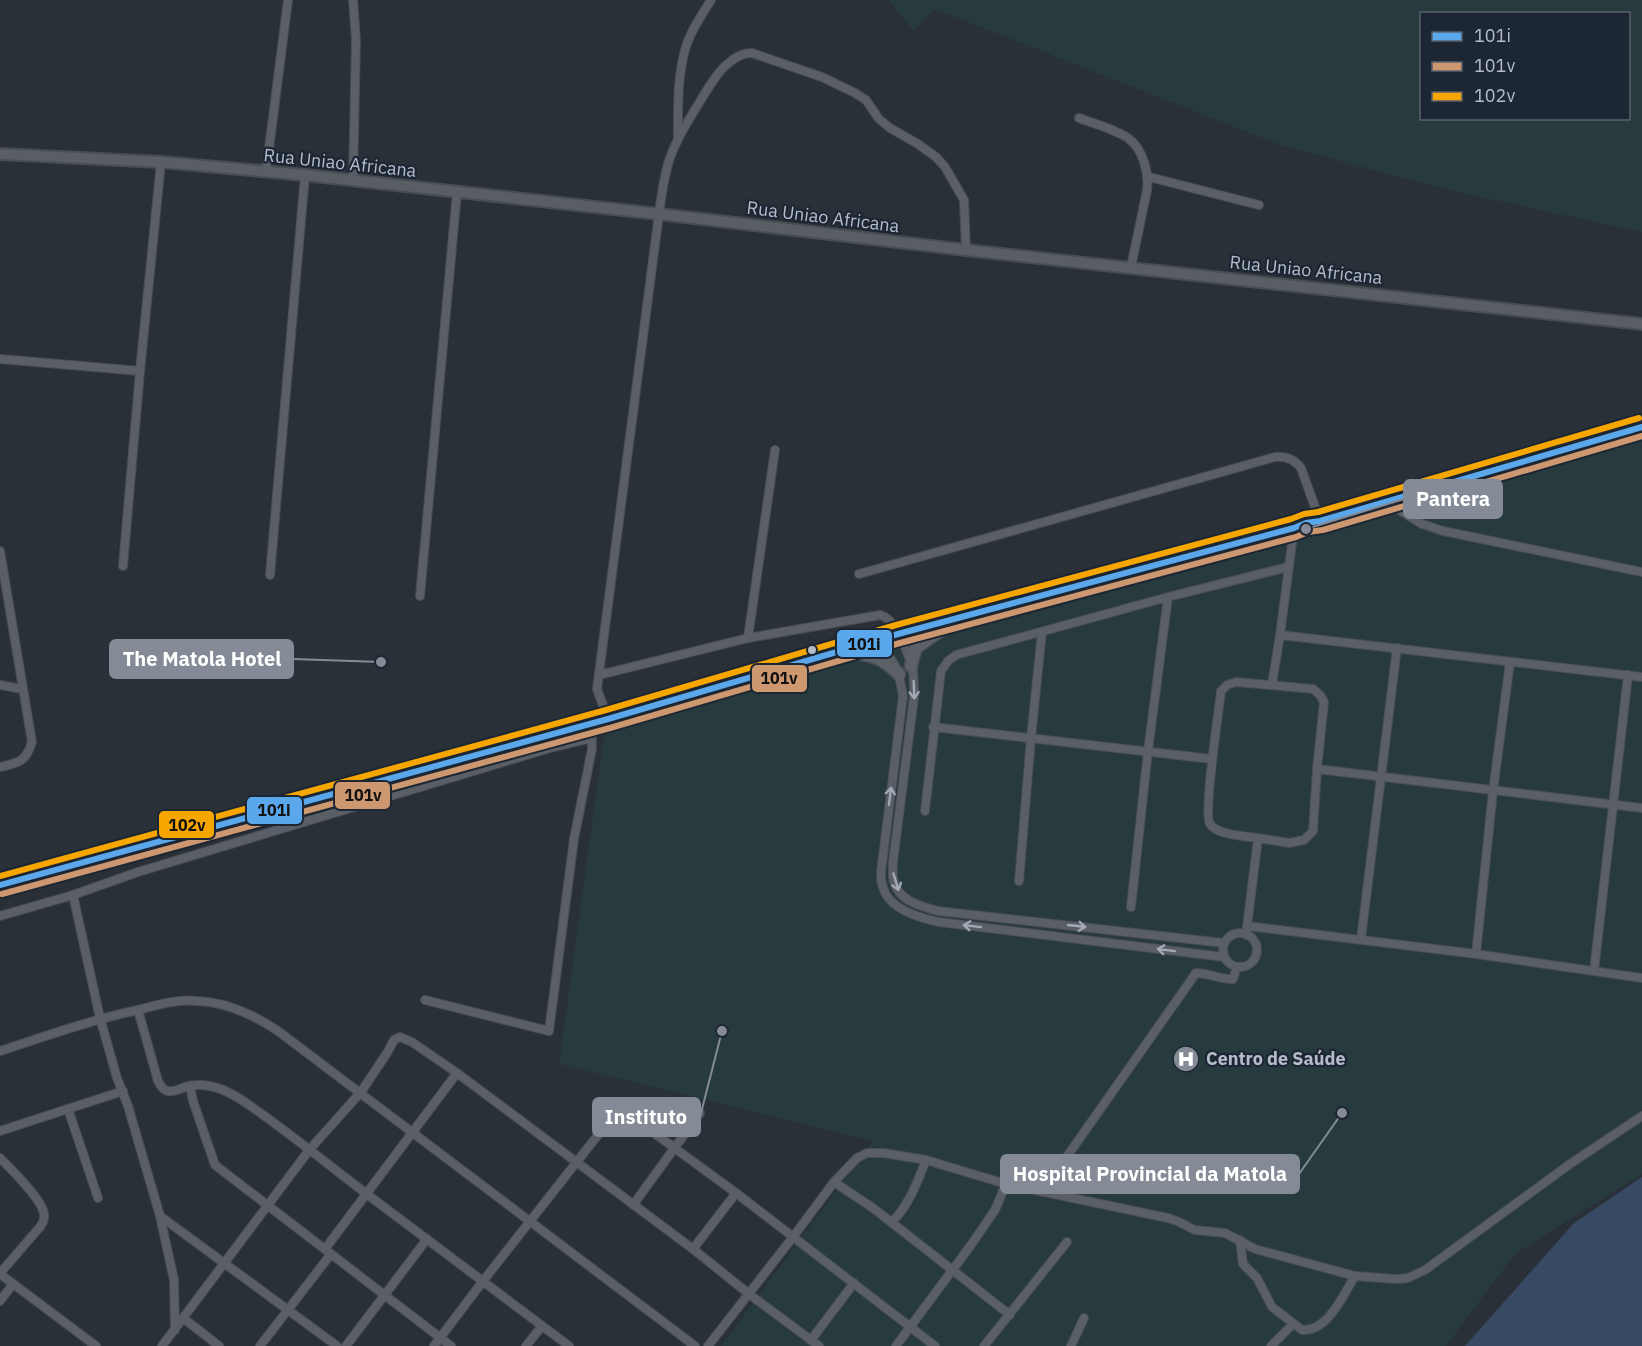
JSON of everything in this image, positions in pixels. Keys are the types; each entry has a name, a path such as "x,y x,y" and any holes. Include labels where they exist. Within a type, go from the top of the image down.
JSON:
{"main road":[{"name":"Rua Uniao Africana","path":"0,154 161,162 304,175 1642,324"},
{"path":"0,885 608,719 898,634 1293,528 1642,427"},
{"path":"911,666 914,652 922,642 959,618"},
{"path":"836,652 865,653 878,657 899,674"}],"street":[{"path":"266,172 288,0"},
{"path":"352,180 356,40 353,0"},
{"path":"678,140 678,94 685,50 698,20 711,0"},
{"path":"608,719 597,689 598,675 659,214 667,167 678,140 715,78 723,68 744,53 752,53 822,77 866,100 879,119 927,150 945,167 964,200 966,250"},
{"path":"1079,118 1128,139 1146,167 1149,177 1131,267"},
{"path":"123,566 161,162"},
{"path":"270,575 304,175"},
{"path":"1149,177 1259,205"},
{"path":"420,596 457,192"},
{"path":"0,359 140,371"},
{"path":"748,638 775,450"},
{"path":"859,574 1282,456 1296,462 1301,468 1320,520"},
{"path":"1386,501 1422,524 1443,531 1642,572"},
{"path":"1272,684 1293,528"},
{"path":"0,551 32,742 29,751 20,762 0,767"},
{"path":"925,811 941,671 956,655 1288,567"},
{"path":"1131,907 1168,597"},
{"path":"598,675 748,638 880,615 886,616 909,657 914,697 893,862 893,881 898,891 912,904 938,911 1224,943"},
{"path":"1019,881 1030,738 1042,632"},
{"path":"1280,635 1642,677"},
{"path":"876,641 892,659 899,674 903,696 881,872 883,890 894,904 912,915 939,922 1224,957"},
{"path":"1361,939 1397,648"},
{"path":"1476,954 1510,662"},
{"path":"1594,971 1628,675"},
{"path":"1236,682 1272,684 1313,689 1324,702 1313,831 1304,840 1289,843 1218,831 1209,823 1207,814 1221,691 1227,685 1236,682"},
{"path":"0,685 22,689"},
{"path":"425,1000 549,1031 574,839 592,749 591,723"},
{"path":"933,727 1212,759"},
{"path":"0,916 550,748 592,738"},
{"path":"1317,769 1642,808"},
{"path":"1258,838 1247,931 1257,952 1248,965 1237,967 1227,962 1224,957 1224,943 1236,934 1247,931 1361,939 1642,978"},
{"path":"73,895 100,1018 160,1216 174,1280 175,1330"},
{"path":"1042,1192 1196,973 1206,973 1229,980 1233,979 1237,967"},
{"path":"0,1051 100,1018 176,1001 198,1001 241,1011 262,1020 361,1092 694,1346"},
{"path":"138,1010 162,1088 171,1092 202,1084 222,1089 249,1105 569,1346"},
{"path":"162,1346 310,1149 361,1092 397,1037 412,1042 457,1073 819,1346"},
{"path":"260,1346 288,1310 367,1194 457,1073"},
{"path":"190,1086 215,1165 450,1346"},
{"path":"0,1131 123,1091"},
{"path":"68,1109 98,1198"},
{"path":"434,1346 619,1110 624,1111 736,1193 935,1346"},
{"path":"633,1205 700,1113"},
{"path":"708,1346 834,1182 856,1158 867,1153 884,1152 926,1160 1006,1184 1168,1218 1195,1230 1220,1232 1255,1249 1355,1276 1396,1279 1408,1278 1425,1270 1569,1164 1642,1116"},
{"path":"0,1158 21,1179 44,1212 44,1220 40,1227 0,1274 96,1346"},
{"path":"892,1222 902,1212 911,1197 926,1160"},
{"path":"834,1182 892,1222 1010,1315"},
{"path":"896,1346 995,1210 1006,1184"},
{"path":"693,1249 736,1193"},
{"path":"160,1216 337,1346"},
{"path":"346,1346 427,1239"},
{"path":"1240,1240 1244,1264 1257,1278 1272,1307 1302,1330 1306,1331 1321,1324 1333,1311 1355,1276"},
{"path":"984,1346 1067,1242"},
{"path":"811,1340 854,1283"},
{"path":"0,1301 13,1284"},
{"path":"183,1318 219,1346"},
{"path":"1071,1346 1084,1318"},
{"path":"1271,1346 1293,1324"},
{"path":"526,1346 542,1326"}],"green space":[{"path":"888,0 1642,0 1642,232 1453,191 1280,145 935,9 914,31"},
{"path":"1642,431 1642,1174 1515,1254 1446,1346 721,1346 873,1141 559,1064 605,729"}],"water":[{"path":"1642,1177 1642,1346 1465,1346 1574,1223"}],"transit line":[{"name":"102v","path":"0,876 606,710 896,625 1318,512 1639,418"},
{"name":"101i","path":"0,885 608,719 898,634 1320,521 1642,427"},
{"name":"101v","path":"2,894 610,728 900,643 1308,532 1323,530 1642,436"}],"place":[{"name":"Pantera","path":"1306,529"},
{"name":"The Matola Hotel","path":"381,662"},
{"name":"Instituto","path":"722,1031"},
{"name":"Centro de Saúde","path":"1186,1059"},
{"name":"Hospital Provincial da Matola","path":"1342,1113"}]}
